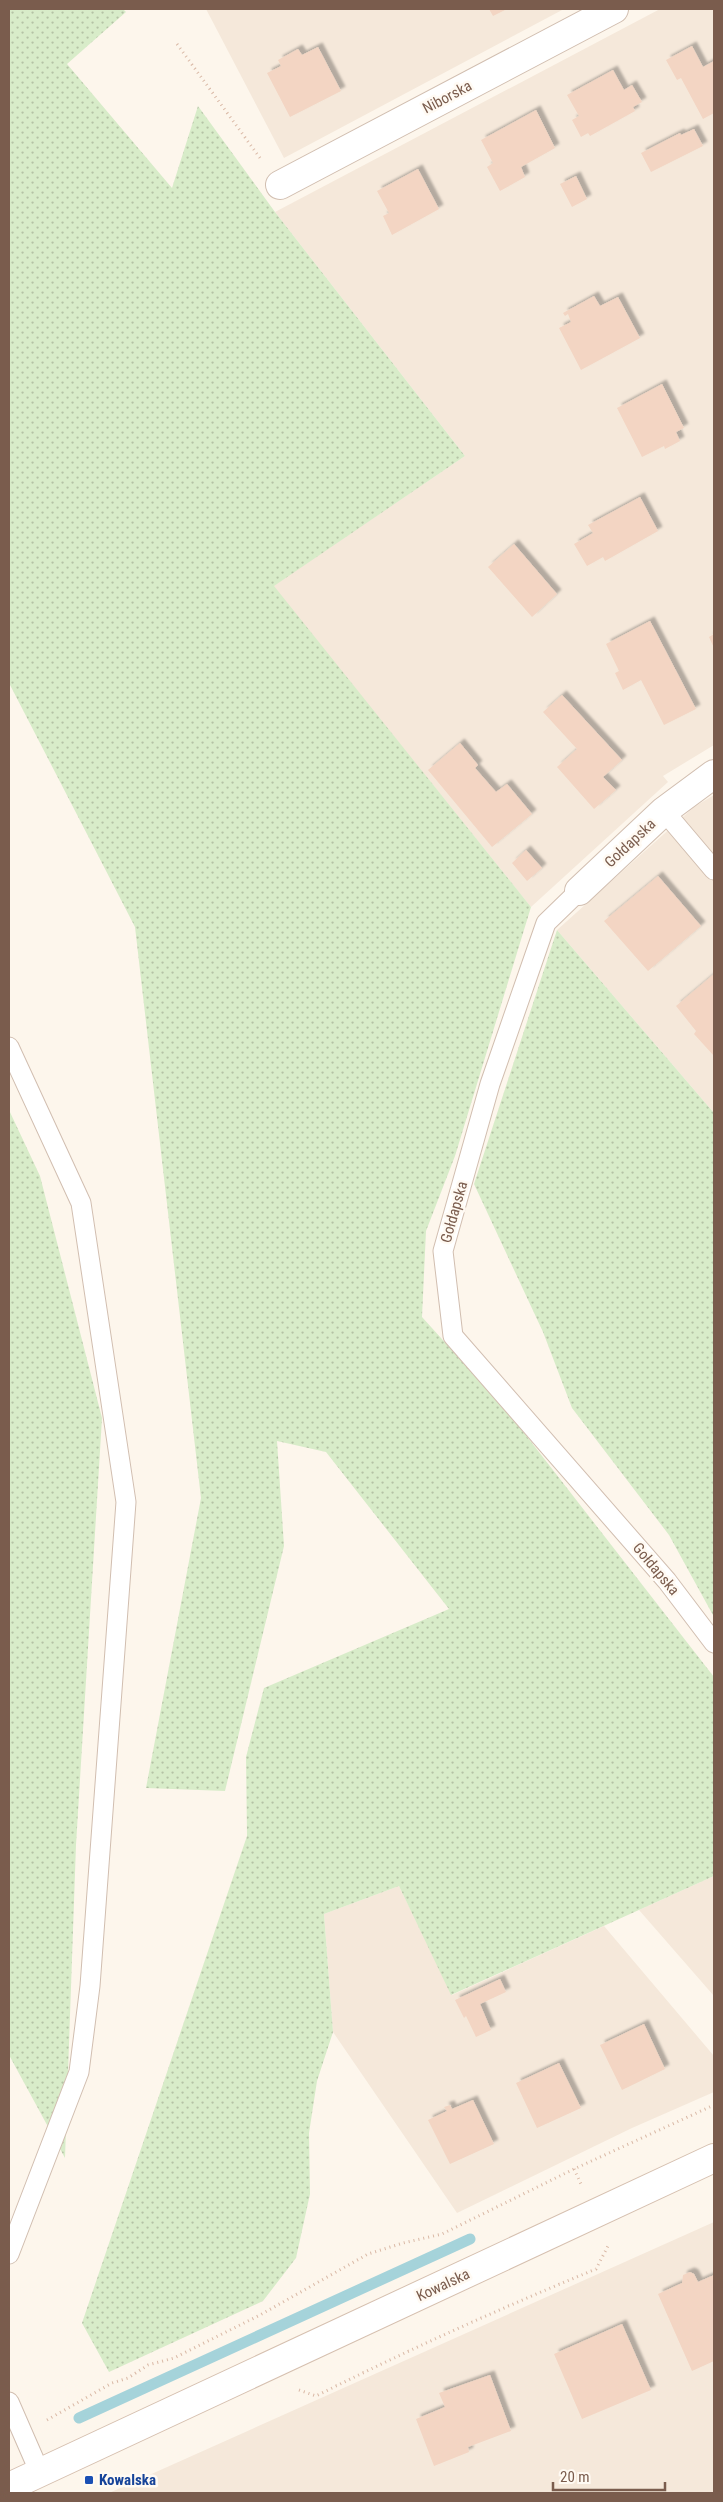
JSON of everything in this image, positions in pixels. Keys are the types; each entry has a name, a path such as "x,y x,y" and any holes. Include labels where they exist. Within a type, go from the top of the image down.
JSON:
{"street":[{"name":"Niborska","path":"280,185 614,9"},
{"name":"Gołdapska","path":"579,891 664,811 714,774"},
{"name":"Kowalska","path":"9,2487 714,2158"}],"lane":[{"path":"664,811 714,870"},
{"name":"Gołdapska","path":"579,891 546,923 490,1084 461,1186 443,1251 453,1336 667,1580 714,1643"},
{"path":"9,1047 81,1203 126,1502 90,1986 79,2072 9,2254"},
{"path":"9,2402 40,2473"}],"path":[{"path":"177,44 280,185"},
{"path":"22,2435 112,2383 128,2378 148,2365 182,2354 260,2315 368,2254 403,2242 442,2234 574,2169 714,2105"},
{"path":"290,2394 299,2390 316,2396 395,2356 502,2308 596,2269 610,2241"}],"shaded area":[{"path":"206,9 564,9 284,158"},
{"path":"660,9 714,9 714,745 663,776 668,782 531,907 273,586 465,456 275,212"},
{"path":"714,795 714,1113 557,930 694,807"},
{"path":"714,1876 714,1996 639,1910"},
{"path":"399,1886 452,1995 604,1926 714,2056 714,2092 632,2128 457,2213 333,2032 324,1914"},
{"path":"714,2222 714,2493 109,2493"}],"green space":[{"path":"9,9 123,9 126,12 67,64 172,188 198,106 275,212 465,456 274,586 531,907 455,1156 426,1231 422,1317 507,1411 714,1677 714,1876 451,1995 399,1886 324,1914 333,2032 317,2081 309,2133 310,2194 296,2258 263,2301 109,2372 82,2323 247,1836 246,1757 264,1688 449,1609 326,1452 277,1441 284,1546 225,1791 146,1788 201,1498 135,927 9,683"},
{"path":"557,930 714,1113 714,1617 669,1535 572,1408 543,1332 474,1184"},
{"path":"9,1110 40,1176 102,1418 76,1845 65,2158 9,2055"}],"building":[{"path":"489,9 507,9 493,16"},
{"path":"692,46 703,67 714,61 714,113 703,119 681,78 677,80 666,60"},
{"path":"318,47 341,91 290,117 267,73 281,66 278,60 298,49 302,55"},
{"path":"613,70 624,90 632,85 642,102 633,107 635,111 590,136 588,133 581,137 572,120 579,116 567,95"},
{"path":"536,110 555,148 521,167 525,177 500,191 487,167 493,163 481,140"},
{"path":"694,129 703,146 651,172 641,153 680,133 681,135"},
{"path":"418,169 439,209 392,235 383,216 389,213 377,191"},
{"path":"576,176 587,199 572,207 560,184"},
{"path":"594,296 600,306 618,297 640,338 581,370 559,328 571,322 568,314 565,316 563,313"},
{"path":"662,384 684,428 676,432 680,441 665,449 664,446 642,457 617,408"},
{"path":"640,497 658,531 605,561 603,557 587,566 574,544 593,533 588,525"},
{"path":"514,544 557,594 532,617 488,567"},
{"path":"650,621 696,709 664,725 641,680 623,690 615,673 619,671 606,644"},
{"path":"714,634 714,648 709,637"},
{"path":"562,695 622,760 603,777 616,790 594,809 557,767 577,749 543,712"},
{"path":"460,743 478,765 475,768 496,792 507,784 532,814 492,847 428,770"},
{"path":"526,850 542,868 527,881 512,863"},
{"path":"658,876 701,926 648,971 604,921"},
{"path":"714,974 714,1056 694,1034 696,1031 676,1006"},
{"path":"500,1979 506,1992 480,2004 491,2030 476,2037 466,2016 464,2018 455,2000"},
{"path":"644,2024 665,2069 622,2090 600,2045"},
{"path":"559,2063 581,2108 537,2128 516,2083"},
{"path":"473,2100 494,2144 450,2164 428,2120 447,2111 444,2107 450,2105 452,2109"},
{"path":"690,2272 694,2274 698,2282 714,2275 714,2361 692,2371 658,2294 682,2283 683,2275"},
{"path":"622,2324 651,2390 582,2419 554,2354"},
{"path":"490,2375 511,2431 468,2447 469,2452 434,2466 416,2419 445,2407 439,2393"}],"waterway":[{"path":"79,2418 470,2239"}],"place":[{"name":"Kowalska","path":"89,2480"}]}
